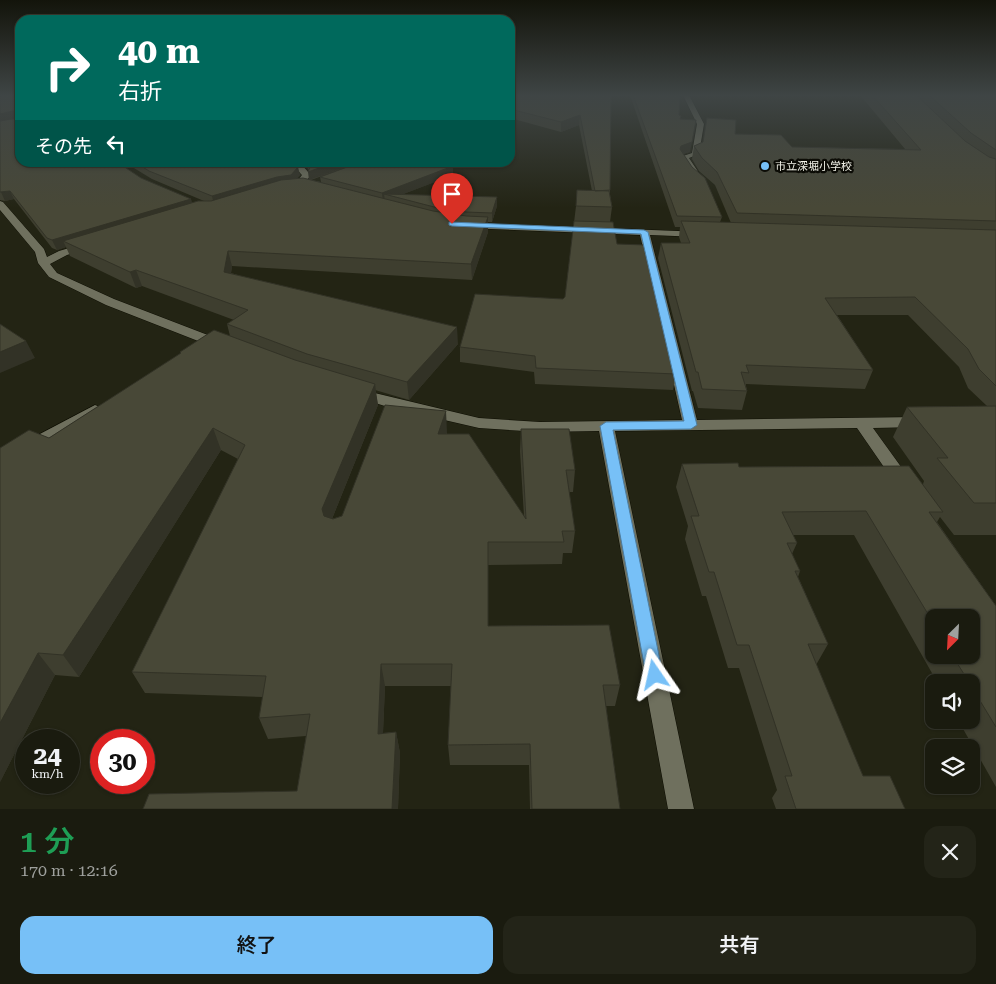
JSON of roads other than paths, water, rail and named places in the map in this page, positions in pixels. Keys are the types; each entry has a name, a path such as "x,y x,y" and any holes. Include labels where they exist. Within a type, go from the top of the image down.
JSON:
{"street":[{"path":"699,133 695,154 684,157 702,180"},
{"path":"299,167 307,175 304,186"},
{"path":"0,204 40,252 43,263 53,275 110,302 237,351"},
{"path":"457,224 710,234"},
{"path":"644,232 691,425"},
{"path":"43,263 63,253 100,241"},
{"path":"200,353 218,344"},
{"path":"342,388 388,402 479,423 540,427 938,422"},
{"path":"381,421 388,402"},
{"path":"0,462 104,405"},
{"path":"861,422 911,494"},
{"path":"606,426 681,809"}],"place":[{"name":"市立深堀小学校","path":"765,166"}]}
